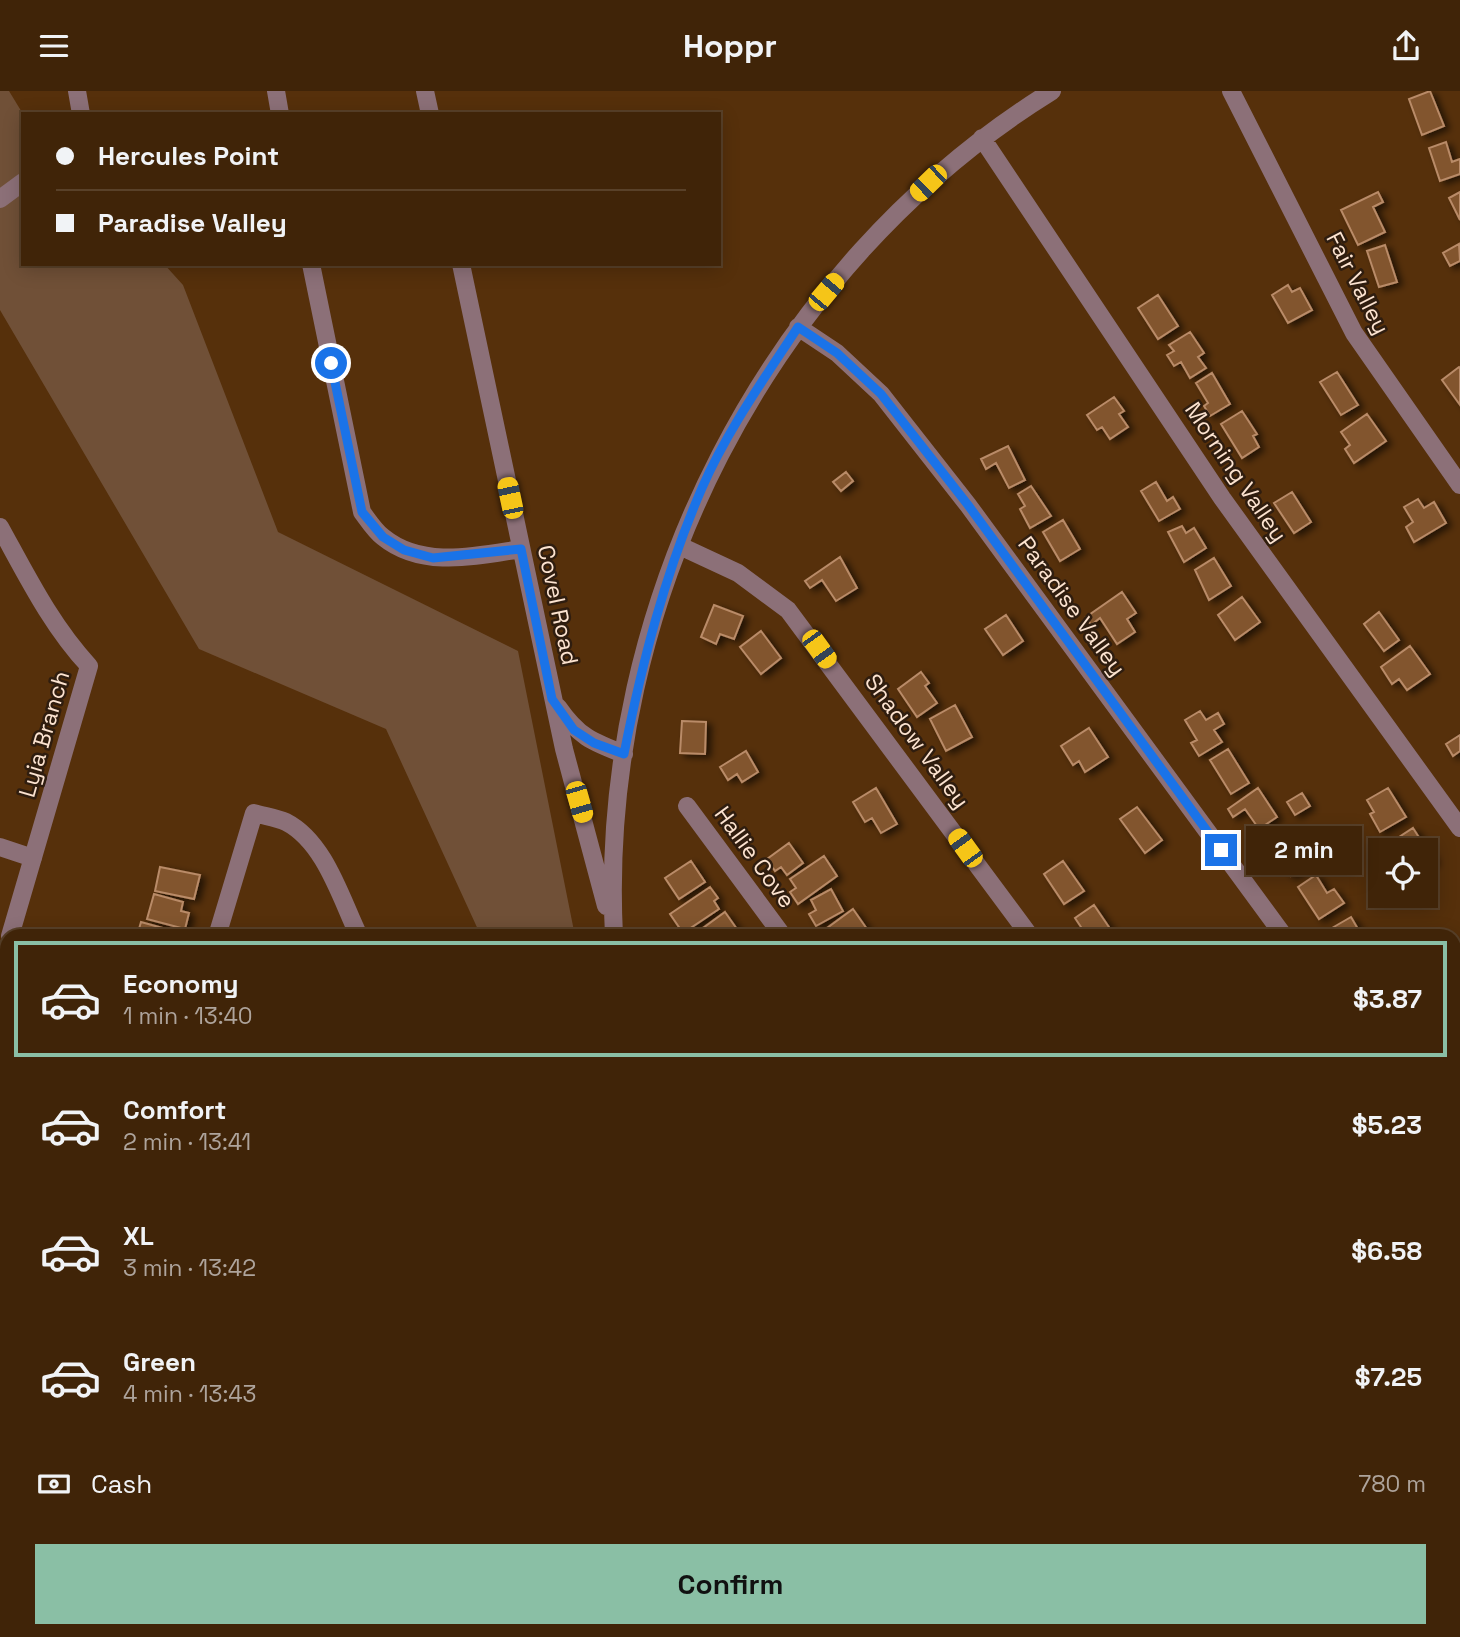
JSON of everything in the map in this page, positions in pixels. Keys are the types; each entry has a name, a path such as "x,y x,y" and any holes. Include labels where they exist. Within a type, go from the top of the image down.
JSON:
{"street":[{"path":"77,91 81,112"},
{"path":"276,91 280,112"},
{"path":"425,91 430,112"},
{"path":"614,929 613,850 624,754 651,633 680,546 708,477 749,401 798,327 874,235 946,166 1052,91"},
{"name":"Fair Valley","path":"1231,91 1354,333 1460,485"},
{"name":"Morning Valley","path":"982,138 1223,498 1460,828"},
{"path":"0,199 21,183"},
{"path":"311,266 362,512 383,537 404,550 433,558 521,549"},
{"name":"Covel Road","path":"461,266 552,699 574,730 594,743 624,754"},
{"name":"Paradise Valley","path":"798,327 864,376 889,404 968,505 1279,929"},
{"name":"Lyia Branch","path":"0,527 49,614 89,666 12,929"},
{"name":"Shadow Valley","path":"680,546 738,573 788,610 1025,929"},
{"path":"552,699 612,929"},
{"name":"Hallie Cove","path":"687,806 778,929"},
{"path":"219,929 254,813 285,822 304,836 324,863 356,929"},
{"path":"0,847 33,858"}],"shaded area":[{"path":"0,91 9,91 22,112 21,266 166,266 183,285 278,532 518,651 574,929 478,929 386,729 199,649 0,310"}],"building":[{"path":"1430,91 1444,126 1422,135 1409,99"},
{"path":"1446,142 1452,162 1460,159 1460,174 1440,181 1429,148"},
{"path":"1378,192 1383,202 1373,207 1385,232 1358,245 1341,210"},
{"path":"1460,192 1460,220 1449,198"},
{"path":"1459,244 1460,261 1450,266 1443,253"},
{"path":"1385,245 1397,282 1379,287 1367,251"},
{"path":"1288,285 1292,292 1300,288 1312,310 1288,323 1272,295"},
{"path":"1158,295 1178,326 1158,339 1138,308"},
{"path":"1190,332 1204,353 1198,357 1206,368 1190,378 1181,362 1174,366 1167,355 1174,351 1169,345"},
{"path":"1460,368 1460,405 1442,380"},
{"path":"1337,372 1358,405 1341,415 1320,382"},
{"path":"1212,373 1230,404 1210,416 1204,406 1208,403 1196,383"},
{"path":"1114,397 1124,411 1119,414 1128,427 1110,439 1102,427 1097,430 1087,415"},
{"path":"1242,411 1257,434 1253,436 1259,447 1242,458 1221,424"},
{"path":"1367,414 1386,441 1354,463 1345,449 1350,445 1341,432"},
{"path":"1008,446 1025,480 1009,488 996,463 986,469 981,459"},
{"path":"846,472 853,481 841,491 833,482"},
{"path":"1156,482 1167,501 1173,497 1180,509 1159,521 1141,491"},
{"path":"1031,486 1051,516 1030,528 1020,509 1025,506 1018,494"},
{"path":"1292,492 1311,522 1294,533 1274,503"},
{"path":"1418,499 1424,508 1434,502 1446,523 1414,542 1406,527 1413,522 1404,507"},
{"path":"1063,520 1080,549 1060,561 1043,532"},
{"path":"1182,526 1186,533 1194,528 1206,548 1184,562 1168,532"},
{"path":"840,557 857,588 836,601 822,580 810,588 805,581"},
{"path":"1214,558 1231,586 1209,600 1195,570"},
{"path":"1122,592 1136,613 1127,619 1135,632 1117,644 1100,618 1091,625 1086,617"},
{"path":"1242,597 1260,622 1235,640 1218,615"},
{"path":"714,605 743,616 734,639 720,634 716,644 701,637"},
{"path":"1379,612 1399,640 1384,651 1364,624"},
{"path":"1006,615 1023,641 1003,655 985,629"},
{"path":"761,631 781,658 761,674 740,647"},
{"path":"1410,646 1430,674 1407,690 1399,679 1392,684 1381,667"},
{"path":"921,672 929,683 925,686 937,703 917,717 898,689"},
{"path":"955,705 972,737 946,751 930,719"},
{"path":"1200,711 1206,720 1218,713 1224,724 1214,730 1222,742 1199,756 1191,743 1197,740 1185,720"},
{"path":"682,721 706,722 705,754 680,753"},
{"path":"1089,728 1108,757 1085,772 1079,761 1073,765 1061,746"},
{"path":"1460,735 1460,751 1453,756 1446,744"},
{"path":"1228,749 1249,783 1231,794 1210,760"},
{"path":"746,751 758,772 742,782 737,774 728,780 720,767"},
{"path":"876,788 897,824 881,833 872,818 865,822 853,802"},
{"path":"1258,788 1277,817 1259,829 1245,809 1233,817 1228,809"},
{"path":"1388,788 1406,817 1380,832 1370,814 1374,812 1367,800"},
{"path":"1302,793 1310,806 1295,815 1287,802"},
{"path":"1137,807 1162,840 1145,853 1120,819"},
{"path":"1291,826 1306,847 1300,850 1310,864 1291,876 1268,842"},
{"path":"1413,828 1419,838 1398,838"},
{"path":"789,843 803,863 787,875 781,867 775,871 767,859"},
{"path":"824,856 837,876 798,904 790,892 796,888 790,879"},
{"path":"691,861 705,882 679,899 665,878"},
{"path":"1063,861 1084,891 1064,904 1044,874"},
{"path":"160,867 200,875 194,899 155,891"},
{"path":"1316,875 1327,893 1334,889 1344,903 1319,919 1298,887"},
{"path":"710,887 718,898 714,901 719,909 689,929 680,929 670,914"},
{"path":"831,889 843,911 816,926 809,914 816,910 811,900"},
{"path":"154,894 183,902 181,911 189,913 185,929 147,919"},
{"path":"1094,905 1110,929 1082,929 1075,918"},
{"path":"853,909 867,929 826,929"},
{"path":"725,912 737,929 702,929"},
{"path":"1351,917 1358,929 1333,929"},
{"path":"141,922 166,929 139,929"}],"route":[{"path":"331,363 362,512 383,537 404,550 433,558 521,549 552,699 574,730 594,743 624,754 638,683 658,608 703,486 749,401 798,327 837,353 881,394 968,505 1221,850"}]}
